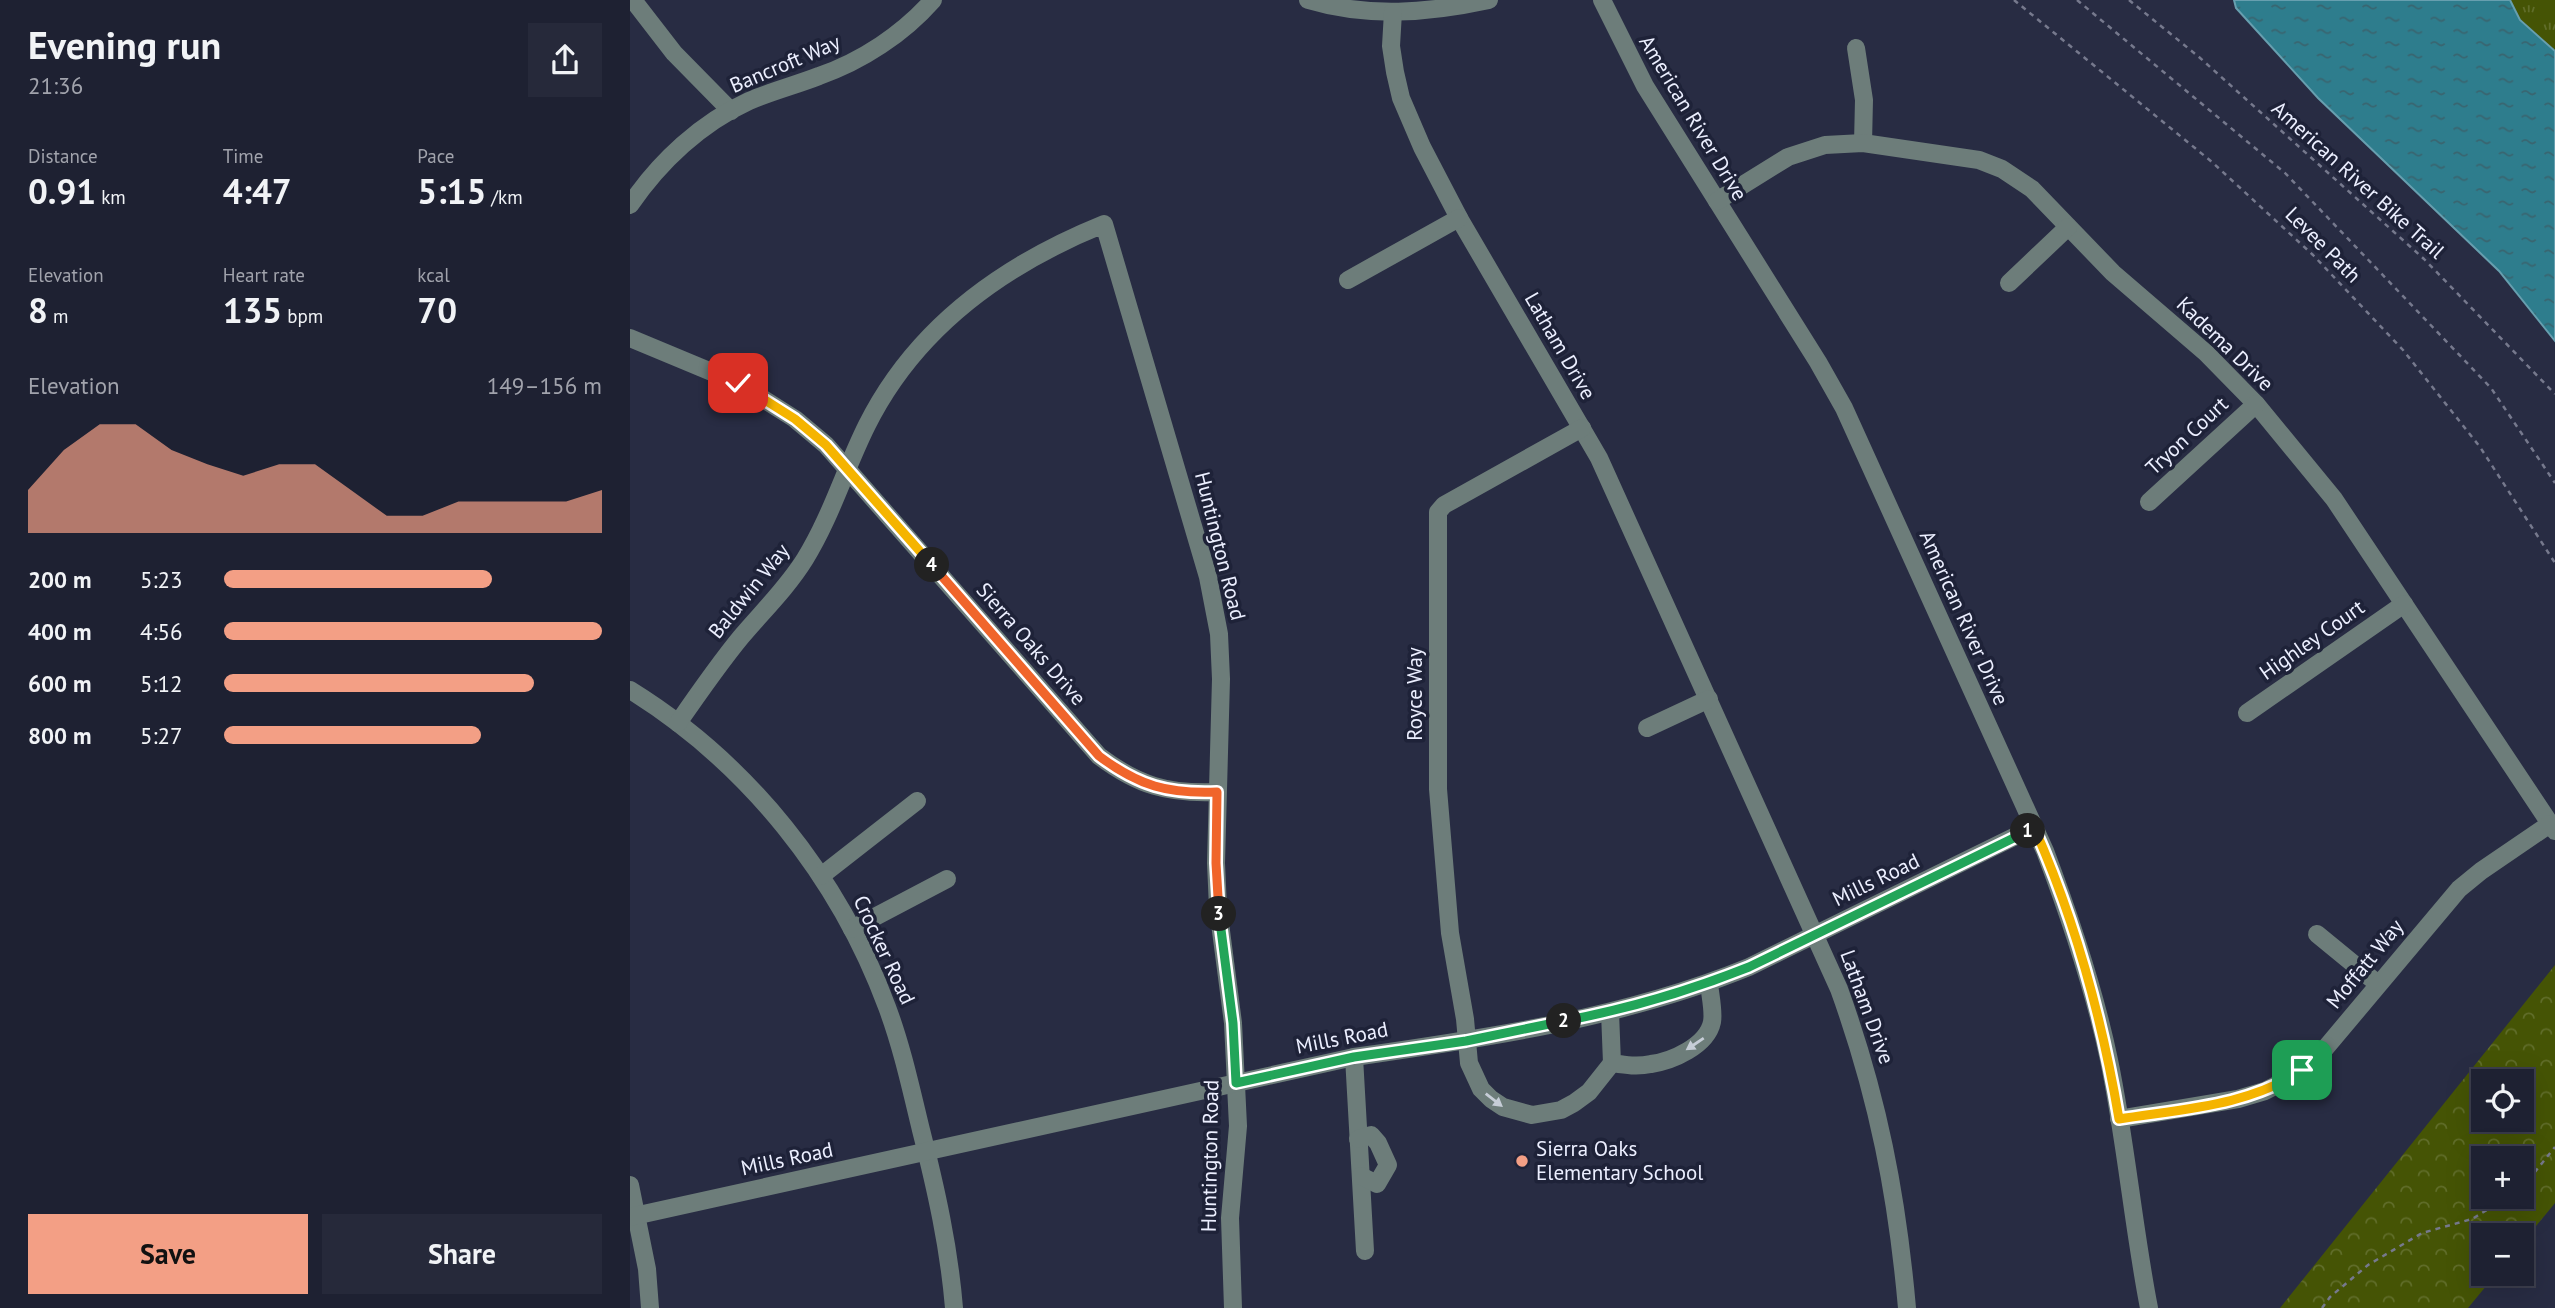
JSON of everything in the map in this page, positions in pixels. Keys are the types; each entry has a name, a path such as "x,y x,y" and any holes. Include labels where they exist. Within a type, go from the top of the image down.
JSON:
{"street":[{"path":"633,0 674,53 732,111"},
{"name":"Bancroft Way","path":"630,205 654,173 683,144 732,111 776,90 821,76 850,63 903,29 933,0"},
{"path":"1308,0 1351,10 1393,12 1434,10 1489,0"},
{"name":"American River Drive","path":"1602,0 1644,86 1824,371 1844,408 2034,827 2071,921 2093,990 2109,1061 2149,1308"},
{"name":"Latham Drive","path":"1393,12 1391,46 1401,98 1422,147 1459,218 1599,458 1839,989 1861,1049 1877,1111 1897,1213 1907,1308"},
{"path":"1856,48 1864,100 1863,143"},
{"name":"Kadema Drive","path":"1717,201 1788,157 1825,145 1863,143 1991,164 2032,189 2113,273 2206,353 2256,404 2326,489 2553,827"},
{"path":"1348,280 1459,218"},
{"name":"Baldwin Way","path":"678,723 712,674 800,567 830,512 847,466 869,422 892,383 930,337 986,286 1063,240 1104,224"},
{"name":"Huntington Road","path":"1104,224 1209,577 1214,605 1221,678 1216,863 1218,908 1233,1023 1238,1126 1230,1218 1233,1308"},
{"path":"2009,283 2068,227"},
{"name":"Sierra Oaks Drive","path":"630,338 702,367 749,390 795,419 847,466 1099,756 1119,771 1154,787 1179,793 1217,792"},
{"name":"Tryon Court","path":"2149,502 2256,404"},
{"name":"Royce Way","path":"1582,428 1444,505 1437,517 1438,789 1450,933 1465,1018 1469,1063 1481,1089 1503,1107 1525,1114 1549,1113 1574,1103 1589,1092 1612,1063"},
{"name":"Highley Court","path":"2247,713 2404,604"},
{"name":"Crocker Road","path":"630,691 678,723 751,788 780,820 821,876 852,929 888,1008 901,1050 945,1230 954,1308"},
{"path":"1647,727 1709,699"},
{"path":"821,876 917,801"},
{"name":"Mills Road","path":"633,1216 1354,1057 1466,1041 1609,1012 1709,983 1815,935 2034,827"},
{"name":"Moffatt Way","path":"2119,1119 2238,1099 2265,1091 2290,1078 2323,1051 2459,888 2481,871 2553,827"},
{"path":"852,929 947,879"},
{"path":"2317,934 2378,984"},
{"path":"1609,1012 1612,1063 1651,1064 1675,1056 1705,1037 1713,1021 1709,983"},
{"path":"1354,1057 1365,1251"},
{"path":"1359,1139 1371,1135 1378,1143 1388,1166 1377,1184 1361,1176"},
{"path":"630,1185 633,1216 647,1269 650,1308"}],"path":[{"name":"Levee Path","path":"2014,0 2212,162 2313,255 2403,350 2480,447 2555,563"},
{"path":"2077,0 2285,173 2491,388 2555,483"},
{"name":"American River Bike Trail","path":"2129,0 2199,57 2424,259 2555,394"},
{"path":"2534,1173 2555,1147"},
{"path":"2322,1308 2368,1265 2422,1233 2472,1219 2488,1209"}],"green space":[{"path":"2510,0 2555,0 2555,51 2520,20"},
{"path":"2555,965 2555,1203 2534,1228 2534,1223 2471,1223 2471,1286 2486,1286 2468,1308 2280,1308 2471,1070 2471,1132 2534,1132 2534,1069 2472,1069"}],"water":[{"path":"2234,0 2510,0 2520,20 2555,51 2555,341 2499,271 2318,98 2236,8"}],"place":[{"name":"Sierra Oaks Elementary School","path":"1522,1161"}],"route":[{"path":"738,383 795,419 847,466 1099,756 1119,771 1154,787 1179,793 1217,792 1218,908 1230,986 1236,1083 1354,1057 1466,1041 1609,1012 1709,983 1749,967 2034,827 2071,921 2093,990 2119,1119 2238,1099 2265,1091 2302,1070"}]}
